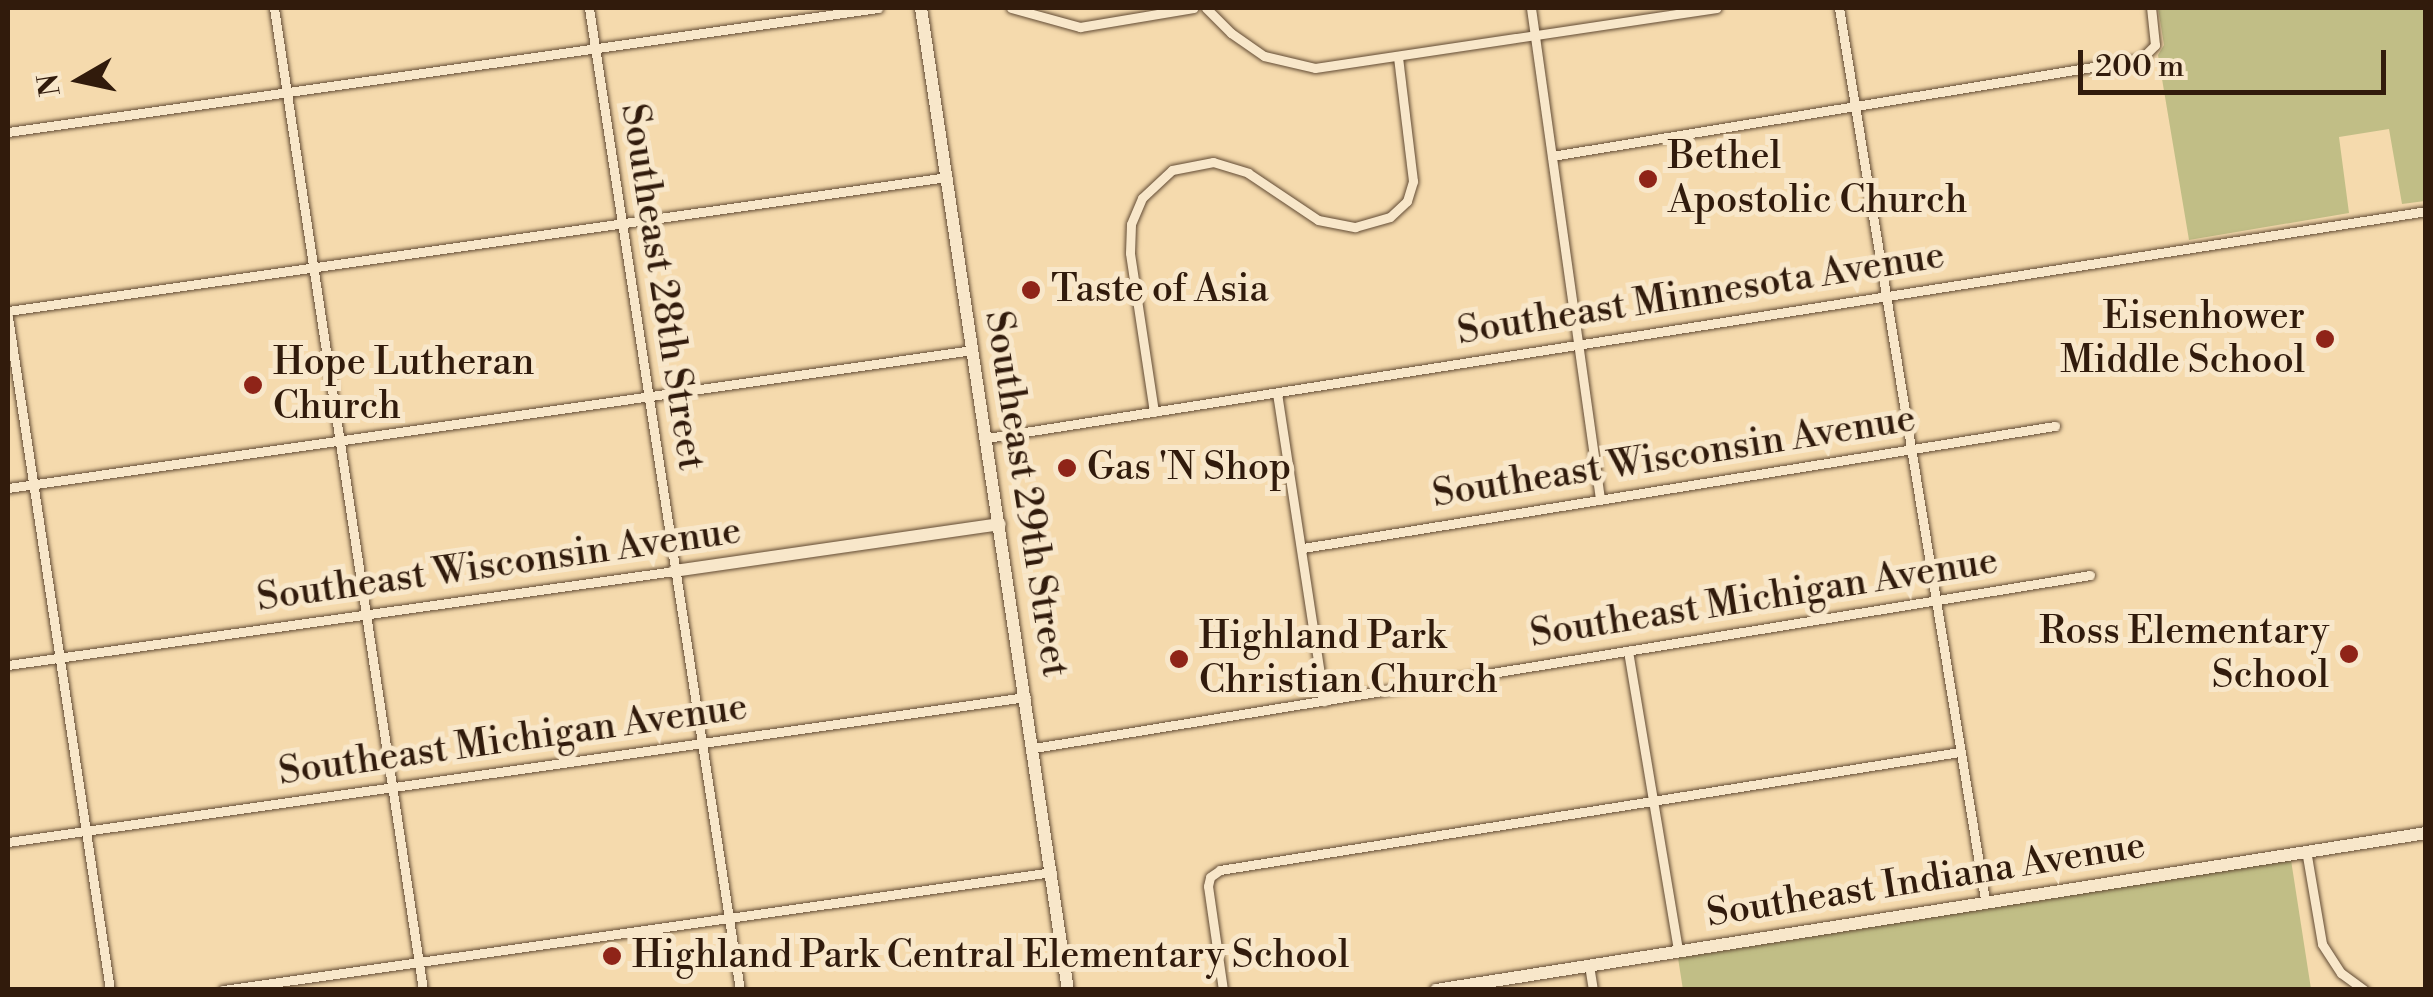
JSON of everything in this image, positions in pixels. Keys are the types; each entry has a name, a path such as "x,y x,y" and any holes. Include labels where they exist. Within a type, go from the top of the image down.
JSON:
{"street":[{"path":"274,8 423,990"},
{"name":"Southeast 28th Street","path":"589,8 740,990"},
{"path":"8,132 878,8"},
{"name":"Southeast 29th Street","path":"921,8 1068,990"},
{"path":"1011,8 1080,27 1142,13 1193,8"},
{"path":"1206,8 1246,45 1278,61 1330,68 1717,8"},
{"path":"1531,8 1600,499"},
{"path":"1838,8 1882,294 1985,900"},
{"path":"1552,156 1854,110 2141,59 2152,52 2156,39 2151,8"},
{"path":"1154,412 1130,253 1131,224 1142,198 1172,170 1213,162 1248,173 1318,220 1355,227 1390,218 1407,201 1413,181 1398,57"},
{"path":"110,990 8,314 312,264 947,176"},
{"name":"Southeast Minnesota Avenue","path":"987,438 2426,211"},
{"path":"8,488 973,350"},
{"path":"1277,392 1324,701"},
{"name":"Southeast Wisconsin Avenue","path":"1303,548 2055,426"},
{"name":"Southeast Wisconsin Avenue","path":"8,664 1000,524"},
{"name":"Southeast Michigan Avenue","path":"1034,748 2090,575"},
{"path":"1628,652 1678,950"},
{"name":"Southeast Michigan Avenue","path":"8,842 1026,697"},
{"path":"1223,990 1208,897 1210,877 1220,870 1959,752"},
{"name":"Southeast Indiana Avenue","path":"1436,990 2426,833"},
{"path":"2306,850 2322,944 2341,972 2364,990"},
{"path":"223,990 1052,872"},
{"path":"1590,965 1594,990"}],"shaded area":[{"path":"2158,8 2425,8 2425,201 2402,204 2389,129 2339,137 2349,213 2189,240 2158,55 2164,45"},
{"path":"2291,860 2311,989 1683,990 1678,958"}],"place":[{"name":"Bethel Apostolic Church","path":"1648,179"},
{"name":"Taste of Asia","path":"1031,290"},
{"name":"Eisenhower Middle School","path":"2325,339"},
{"name":"Hope Lutheran Church","path":"253,385"},
{"name":"Gas 'N Shop","path":"1067,468"},
{"name":"Ross Elementary School","path":"2349,654"},
{"name":"Highland Park Christian Church","path":"1179,659"},
{"name":"Highland Park Central Elementary School","path":"612,956"}]}
